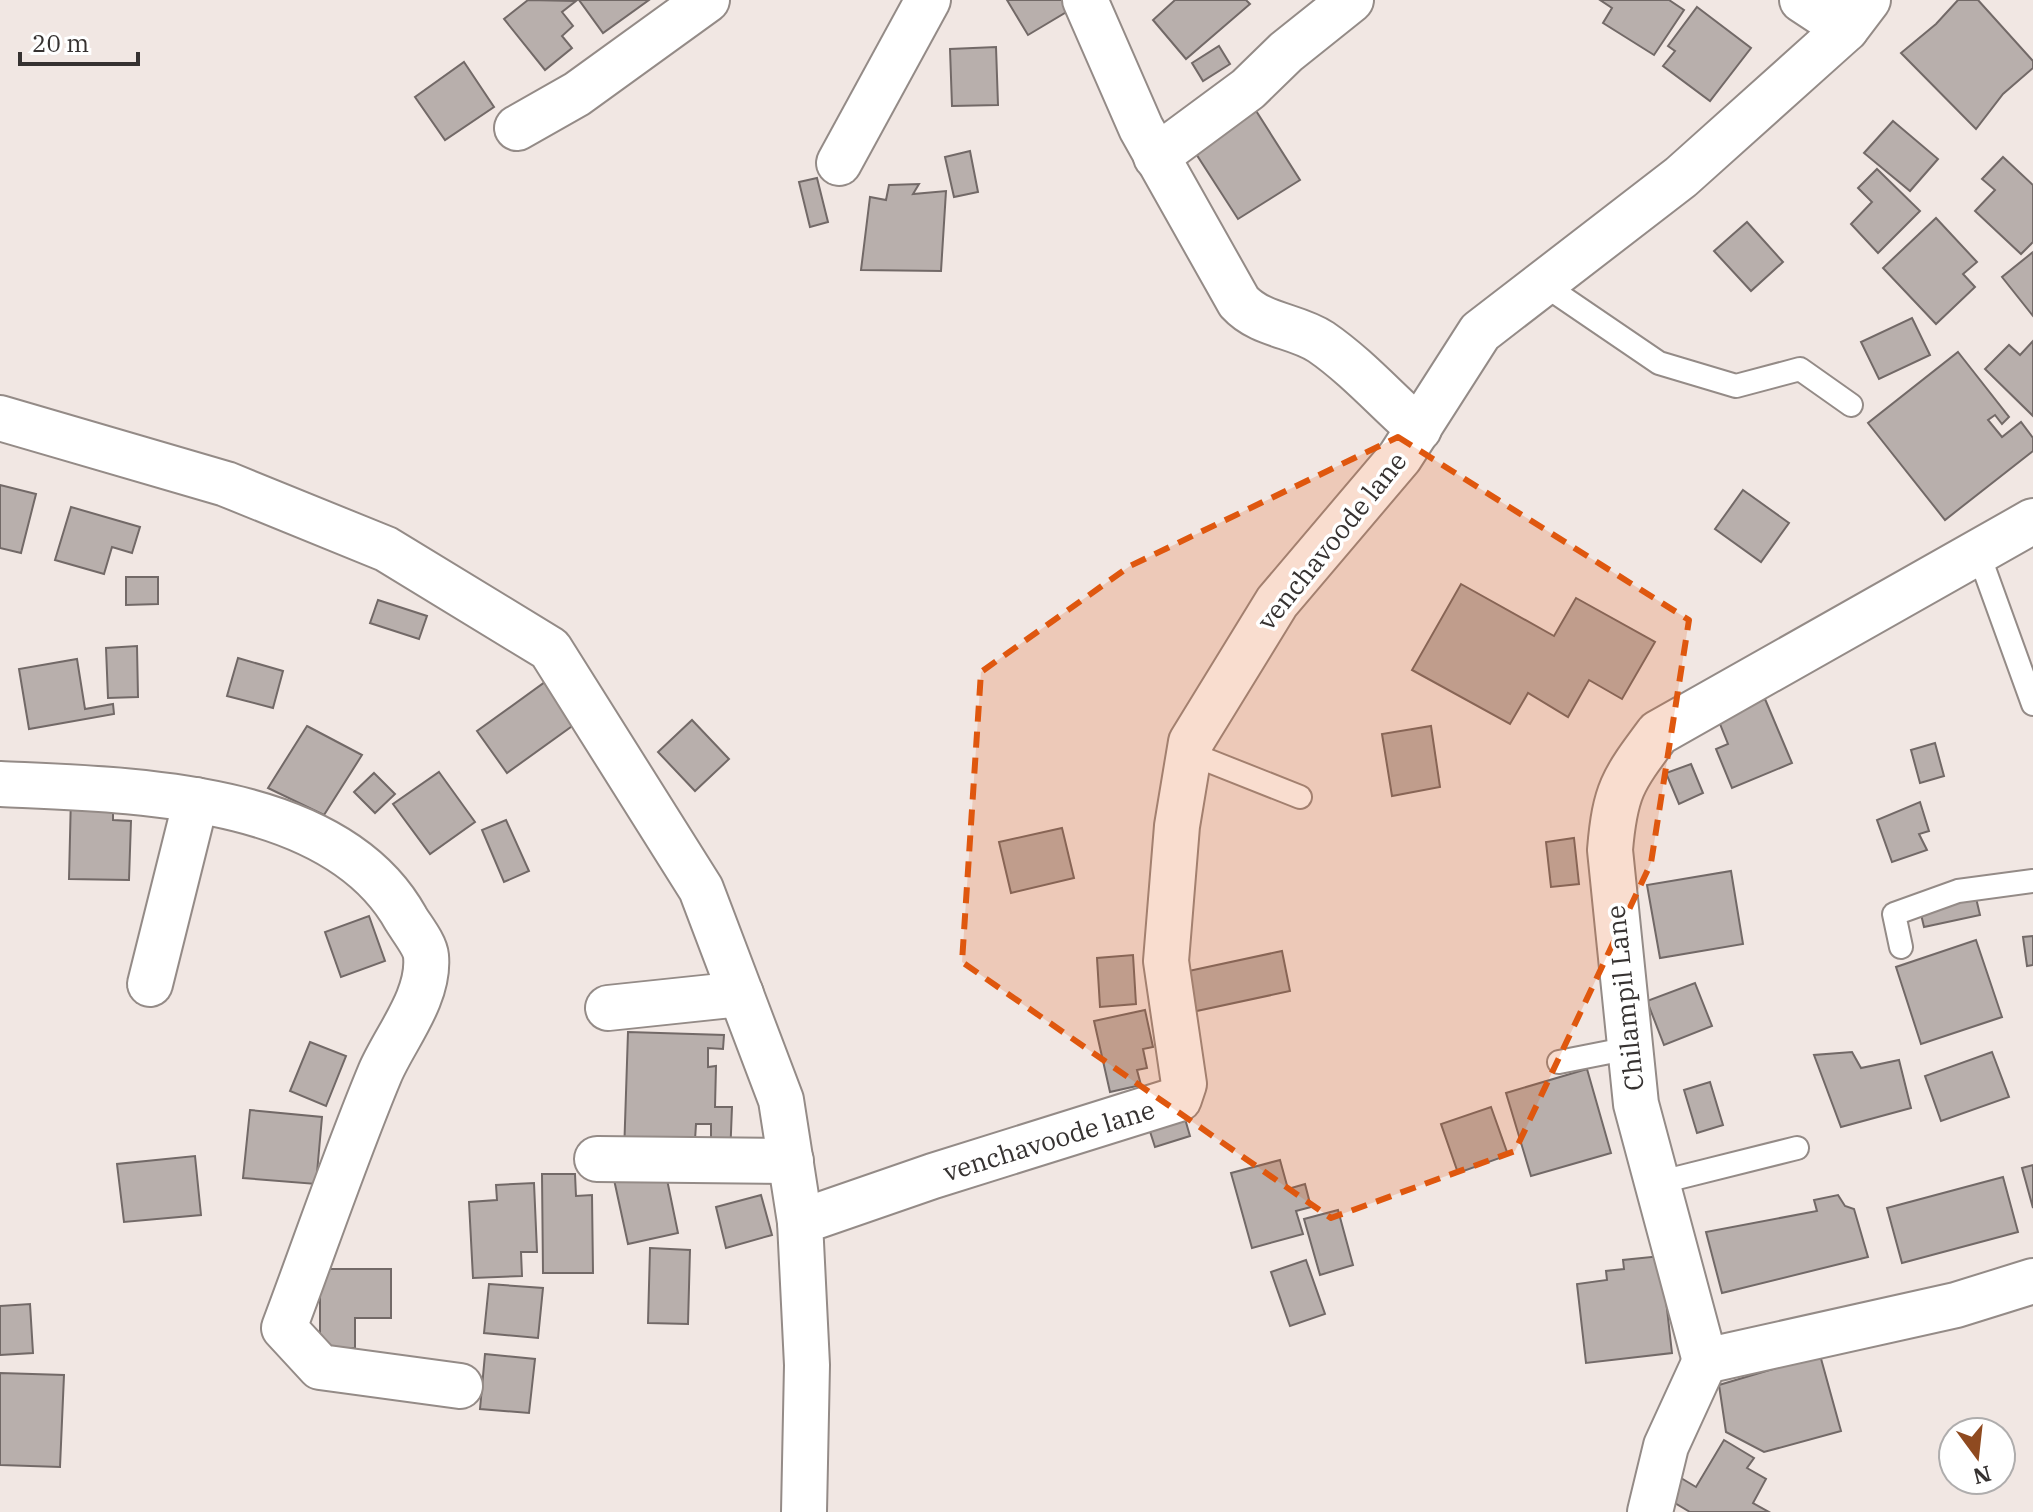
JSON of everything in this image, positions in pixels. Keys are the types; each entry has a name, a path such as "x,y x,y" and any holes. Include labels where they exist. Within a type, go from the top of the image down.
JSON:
{"street":[{"path":"517,128 577,94 707,0"},
{"path":"839,163 928,0"},
{"path":"1085,0 1156,157 1247,310 1272,323 1301,330 1324,344 1419,429"},
{"path":"1156,157 1248,89 1286,52 1351,0"},
{"path":"1802,0 1857,14"},
{"name":"venchavoode lane","path":"800,1222 933,1176 1179,1099 1184,1084 1166,961 1177,826 1191,742 1277,602 1400,457 1480,332 1681,177 1857,14"},
{"path":"0,418 226,484 386,549 550,649 701,889 781,1100 800,1222 807,1365 804,1512"},
{"name":"Chilampil Lane","path":"1705,1361 1636,1104 1610,850 1612,817 1621,782 1658,733 2033,521"},
{"path":"0,784 108,789 196,800 280,822 333,847 386,885 426,955 416,999 381,1071 284,1328 320,1367 460,1386"},
{"path":"150,984 196,800"},
{"path":"608,1008 741,994"},
{"path":"597,1159 791,1161"},
{"path":"1650,1512 1666,1446 1705,1361 1956,1305 2033,1281"}],"lane":[{"path":"1543,284 1659,363 1736,386 1800,369 1851,405"},
{"path":"1978,552 2033,704"},
{"path":"1189,753 1300,797"},
{"path":"1901,947 1894,914 1958,891 2033,881"},
{"path":"1559,1062 1630,1048"},
{"path":"1657,1183 1797,1148"}],"highlighted area":[{"path":"1398,437 1689,620 1651,863 1515,1151 1331,1218 962,962 981,672 1130,566"}],"building":[{"path":"528,0 576,1 562,12 573,26 562,36 572,48 545,70 504,19"},
{"path":"579,0 649,0 603,33"},
{"path":"1007,0 1082,0 1083,2 1028,35"},
{"path":"1175,0 1246,0 1250,4 1186,59 1153,20"},
{"path":"1600,0 1669,0 1684,10 1654,55 1603,23 1612,8"},
{"path":"1958,0 1978,0 2033,61 2033,68 2003,94 1976,129 1901,53 1936,24"},
{"path":"1697,7 1751,48 1710,101 1663,66 1675,51 1668,46"},
{"path":"1219,46 1230,64 1203,81 1192,63"},
{"path":"996,47 998,105 952,106 950,49"},
{"path":"464,62 494,107 445,140 415,97"},
{"path":"1253,106 1300,180 1238,219 1191,146"},
{"path":"1893,121 1938,159 1910,191 1864,153"},
{"path":"970,151 978,192 954,197 945,157"},
{"path":"2003,157 2033,185 2033,242 2021,254 1975,211 1995,190 1982,179"},
{"path":"1877,169 1920,211 1878,253 1851,224 1872,202 1858,188"},
{"path":"817,178 828,222 810,227 799,182"},
{"path":"919,184 913,194 946,191 941,271 861,270 870,197 886,200 889,185"},
{"path":"1936,218 1977,262 1963,274 1975,287 1936,324 1883,268"},
{"path":"1747,222 1783,262 1751,291 1714,251"},
{"path":"2033,252 2033,316 2002,277"},
{"path":"1912,318 1930,355 1879,379 1861,342"},
{"path":"2033,341 2033,416 1985,369 2009,345 2020,355"},
{"path":"1958,352 2009,417 2002,424 1995,415 1988,420 2002,437 2021,422 2033,438 2033,451 1945,520 1868,423"},
{"path":"0,485 36,494 21,553 0,548"},
{"path":"1743,490 1789,523 1761,562 1715,529"},
{"path":"71,507 140,527 132,553 112,547 104,574 55,560"},
{"path":"126,577 158,577 158,604 126,605"},
{"path":"1461,584 1554,636 1576,598 1655,642 1622,699 1589,680 1568,717 1528,693 1510,724 1412,670"},
{"path":"378,600 427,616 419,639 370,623"},
{"path":"137,646 138,697 108,698 106,648"},
{"path":"238,658 283,671 273,708 227,696"},
{"path":"77,659 85,709 113,704 114,714 29,729 19,669"},
{"path":"545,682 575,724 507,773 477,731"},
{"path":"1765,699 1792,763 1732,788 1716,749 1728,744 1718,719"},
{"path":"692,720 729,759 695,791 658,752"},
{"path":"307,726 362,755 324,815 268,788"},
{"path":"1431,726 1440,787 1392,796 1382,734"},
{"path":"1935,743 1944,776 1920,783 1911,750"},
{"path":"1691,764 1703,793 1679,804 1666,773"},
{"path":"439,772 475,822 430,854 393,804"},
{"path":"374,773 395,794 375,813 354,792"},
{"path":"71,795 113,796 113,820 131,821 129,880 69,879"},
{"path":"1920,802 1929,831 1919,834 1927,850 1892,862 1877,820"},
{"path":"506,820 529,871 504,882 482,830"},
{"path":"1062,828 1074,878 1011,893 999,842"},
{"path":"1574,838 1579,884 1551,887 1546,842"},
{"path":"1731,871 1743,944 1660,958 1647,885"},
{"path":"1976,898 1980,915 1924,927 1920,910"},
{"path":"369,916 385,961 341,977 325,932"},
{"path":"2033,936 2033,965 2027,966 2023,937"},
{"path":"1976,940 2002,1017 1921,1044 1896,967"},
{"path":"1282,951 1290,991 1192,1012 1184,972"},
{"path":"1133,955 1136,1004 1100,1007 1097,958"},
{"path":"1695,983 1712,1026 1664,1045 1647,1001"},
{"path":"1145,1010 1153,1047 1143,1049 1147,1068 1137,1070 1141,1085 1110,1092 1094,1021"},
{"path":"628,1032 724,1035 723,1049 708,1048 708,1067 716,1066 715,1107 732,1107 730,1158 711,1157 711,1124 696,1124 694,1156 624,1154"},
{"path":"310,1042 346,1056 326,1106 290,1091"},
{"path":"1852,1052 1861,1068 1899,1060 1911,1108 1841,1127 1814,1055"},
{"path":"1992,1052 2009,1097 1941,1121 1925,1076"},
{"path":"1587,1069 1611,1153 1531,1176 1506,1093"},
{"path":"1710,1082 1723,1125 1697,1133 1684,1090"},
{"path":"1181,1105 1190,1136 1155,1147 1145,1116"},
{"path":"1491,1107 1508,1155 1458,1173 1441,1124"},
{"path":"250,1110 322,1117 316,1184 243,1178"},
{"path":"195,1156 201,1215 124,1222 117,1164"},
{"path":"1280,1160 1288,1189 1305,1184 1311,1207 1296,1211 1303,1234 1252,1248 1231,1173"},
{"path":"664,1165 678,1233 628,1244 613,1175"},
{"path":"2033,1165 2033,1208 2022,1168"},
{"path":"542,1174 575,1174 576,1196 592,1195 593,1273 543,1273"},
{"path":"2003,1177 2018,1232 1902,1263 1887,1208"},
{"path":"534,1183 537,1252 521,1252 522,1276 473,1278 469,1202 497,1200 496,1185"},
{"path":"761,1195 772,1235 726,1248 716,1207"},
{"path":"1838,1195 1845,1206 1854,1209 1868,1257 1722,1293 1706,1232 1817,1211 1814,1200"},
{"path":"1338,1210 1353,1265 1320,1275 1304,1219"},
{"path":"650,1248 690,1250 688,1324 648,1323"},
{"path":"1661,1256 1672,1353 1586,1363 1577,1284 1607,1280 1606,1271 1624,1269 1623,1260"},
{"path":"1306,1260 1325,1314 1290,1326 1271,1272"},
{"path":"320,1269 391,1269 391,1318 355,1318 355,1348 320,1348"},
{"path":"489,1284 543,1288 538,1338 484,1333"},
{"path":"30,1304 33,1353 0,1355 0,1306"},
{"path":"485,1354 535,1359 529,1413 480,1409"},
{"path":"1820,1355 1841,1431 1764,1452 1726,1432 1719,1385"},
{"path":"0,1373 64,1375 60,1467 0,1465"},
{"path":"1724,1440 1754,1458 1747,1468 1766,1479 1753,1503 1769,1512 1690,1512 1658,1493 1671,1472 1696,1487"}]}
